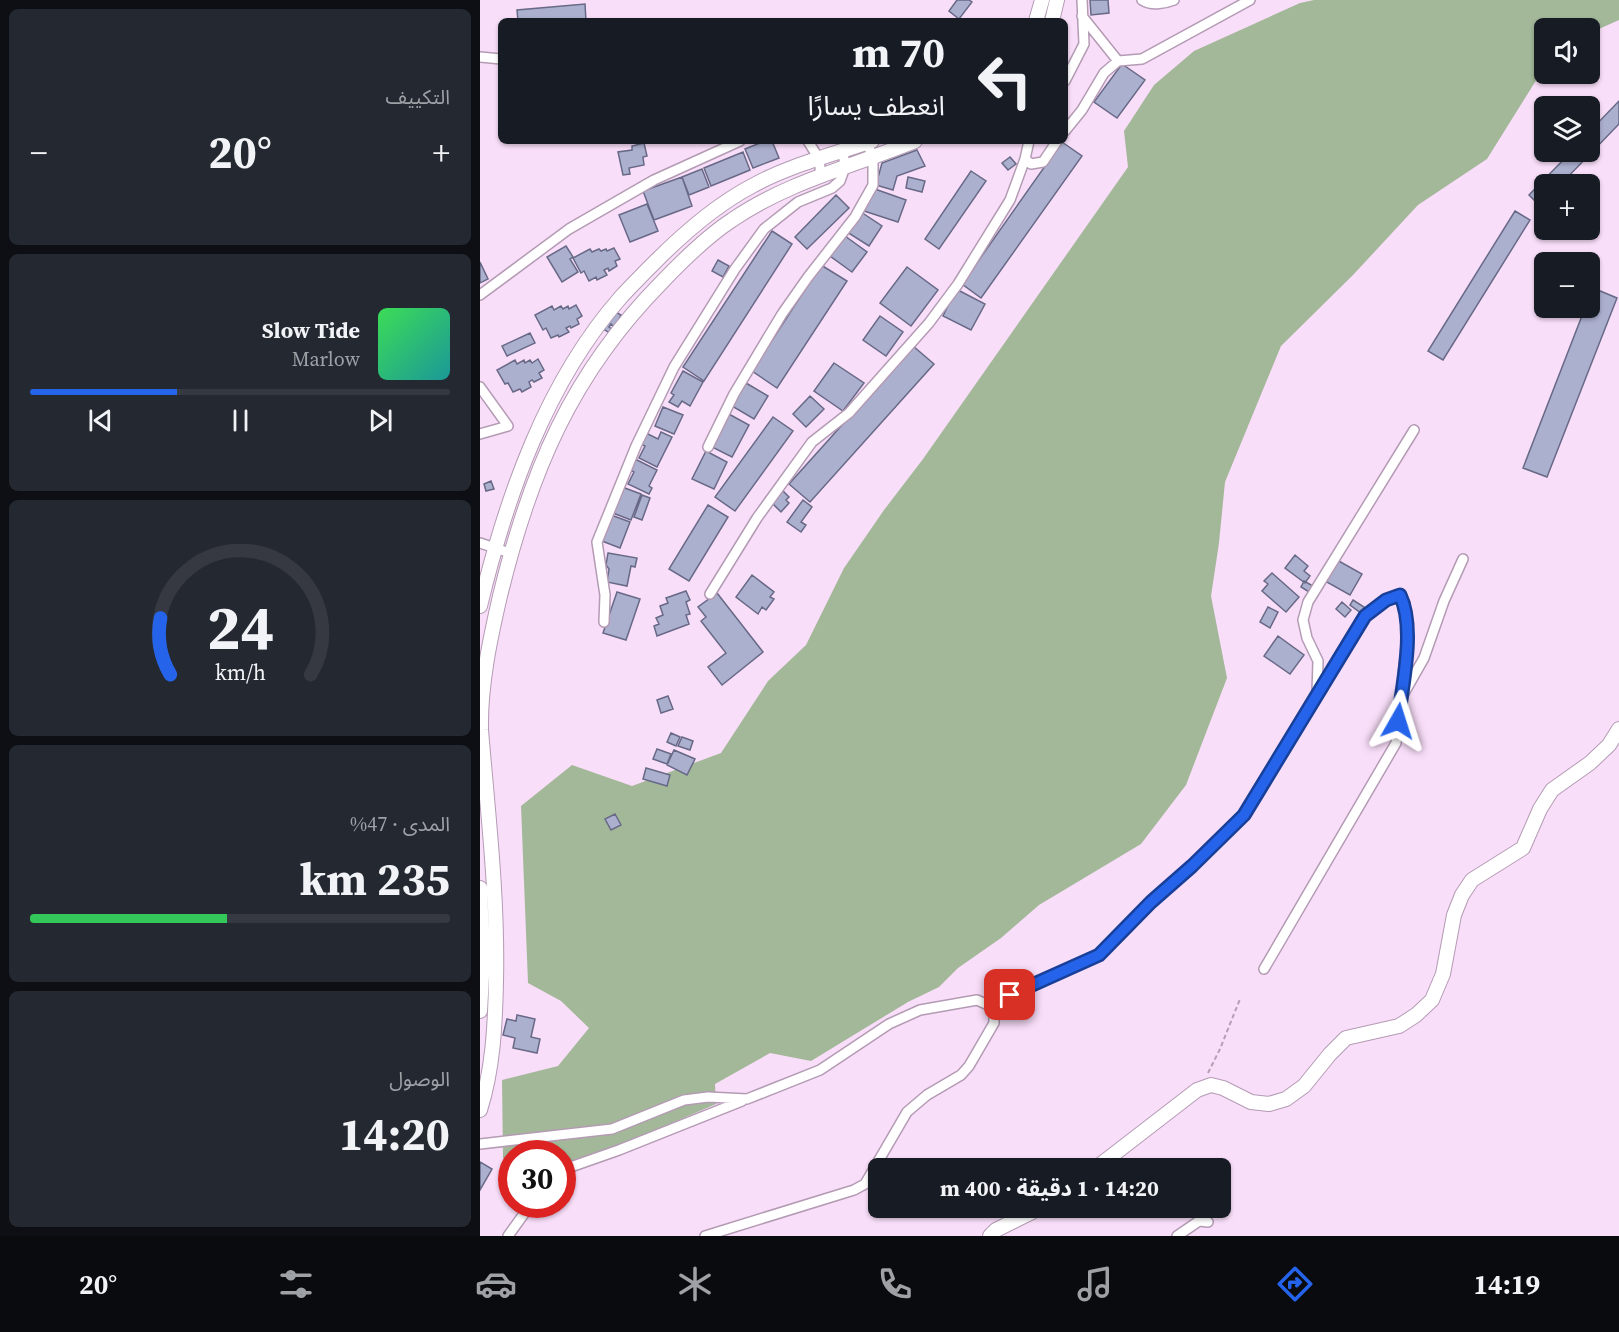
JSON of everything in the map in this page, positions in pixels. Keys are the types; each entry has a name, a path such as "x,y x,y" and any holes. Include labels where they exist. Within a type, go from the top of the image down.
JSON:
{"main road":[{"path":"1037,18 1042,0"},
{"path":"1053,18 1057,0"},
{"path":"480,606 494,548 525,458 579,354 620,297 686,232 723,204 770,177 862,144"},
{"path":"480,1110 487,1087 496,1022 497,946 481,727 482,697 494,623 510,553 524,509 552,439 587,372 621,326 674,270 730,221 757,204 821,176 907,144"},
{"path":"1109,1158 1200,1089 1211,1085 1223,1088 1251,1102 1269,1104 1286,1100 1304,1086 1346,1038 1399,1026 1416,1016 1432,1000 1440,983 1454,915 1462,895 1472,880 1523,849 1540,809 1552,790 1590,763 1609,745 1619,729"},
{"path":"480,888 483,959 480,1011"},
{"path":"990,1236 996,1230 1020,1218"}],"street":[{"path":"1068,75 1084,44 1082,0"},
{"path":"1142,0 1148,4 1167,3 1174,0"},
{"path":"1068,127 1082,110 1104,73 1118,61 1142,59 1250,0"},
{"path":"1082,16 1118,61"},
{"path":"480,57 498,59"},
{"path":"480,295 568,229 654,180 733,144"},
{"path":"810,144 819,159 821,176"},
{"path":"708,447 734,394 782,314 855,216 873,185 873,157 869,144"},
{"path":"710,594 757,518 812,442 849,413 929,323 958,284 1010,200 1028,144"},
{"path":"1025,159 1031,164 1043,162 1055,144"},
{"path":"604,622 605,595 597,542 636,446 674,367 735,269 764,229 798,202 832,188 840,181 845,167 843,151"},
{"path":"480,387 508,426 480,434"},
{"path":"1317,695 1318,661 1306,638 1303,620 1308,602 1414,430"},
{"path":"480,543 510,553"},
{"path":"1400,700 1424,658 1444,602 1463,559"},
{"path":"988,1005 1099,955 1151,902 1244,815 1365,616 1386,600 1400,595 1404,604 1407,638 1396,743 1264,969"},
{"path":"576,1165 820,1070 889,1024 920,1010 977,1000 988,1005 994,1013 994,1023 969,1066 961,1075 927,1095 907,1112 865,1184 854,1190 705,1236"},
{"path":"480,1144 612,1130 684,1100 708,1097 747,1099"},
{"path":"508,1236 521,1218"},
{"path":"1178,1236 1199,1221 1208,1222"}],"path":[{"path":"1200,1089 1220,1049 1240,999"}],"green space":[{"path":"1314,0 1619,0 1619,20 1600,29 1600,18 1534,18 1534,84 1487,159 1418,205 1353,275 1281,346 1225,482 1211,596 1227,678 1186,785 1141,844 1039,905 1001,938 958,968 939,987 908,1002 811,1061 770,1053 715,1084 716,1104 576,1164 576,1140 503,1140 502,1080 558,1066 589,1028 561,1001 528,983 521,806 572,765 632,786 721,753 768,681 806,645 844,568 1128,167 1124,131 1154,85 1194,51 1300,3"}],"building":[{"path":"957,0 972,2 960,18 949,11"},
{"path":"1090,0 1108,0 1109,13 1091,15"},
{"path":"585,4 586,18 518,18 517,10"},
{"path":"1122,64 1145,80 1117,118 1094,102"},
{"path":"1619,101 1619,124 1600,144 1600,121"},
{"path":"644,144 647,156 643,157 644,165 629,168 630,174 623,175 618,152 632,150 632,146"},
{"path":"758,144 773,144 779,158 753,168 745,149"},
{"path":"1061,144 1065,144 1082,156 981,298 962,284"},
{"path":"917,150 925,166 897,176 893,190 876,185 882,163"},
{"path":"743,152 750,170 711,186 704,168"},
{"path":"1010,157 1016,164 1008,170 1002,163"},
{"path":"1561,162 1582,162 1571,174 1550,174"},
{"path":"702,169 709,187 689,195 682,177"},
{"path":"971,171 986,181 939,249 925,239"},
{"path":"682,177 692,206 654,220 643,191"},
{"path":"908,177 925,181 922,192 906,188"},
{"path":"872,188 906,200 898,222 864,211"},
{"path":"1534,190 1534,200 1529,195"},
{"path":"836,195 849,208 807,249 795,237"},
{"path":"647,204 658,231 630,242 619,215"},
{"path":"1515,211 1530,220 1443,360 1428,351"},
{"path":"861,212 882,226 869,246 847,232"},
{"path":"772,231 792,244 704,381 683,367"},
{"path":"845,236 867,252 852,272 830,256"},
{"path":"566,246 573,257 570,259 578,272 562,282 547,257"},
{"path":"614,248 620,259 615,261 617,266 609,271 608,268 604,270 607,275 597,280 596,277 589,281 584,271 581,273 573,258 590,249 592,252"},
{"path":"718,260 729,266 723,277 712,271"},
{"path":"480,262 488,279 480,283"},
{"path":"821,265 847,281 777,388 752,371"},
{"path":"907,267 938,290 911,326 880,303"},
{"path":"956,289 985,304 971,330 943,316"},
{"path":"1600,291 1617,298 1547,477 1523,468 1581,318 1600,318"},
{"path":"576,305 582,316 577,319 579,324 566,328 569,332 559,337 558,335 551,338 546,328 543,330 535,315 552,306 554,310 561,306 563,309 568,306 569,309"},
{"path":"614,311 621,315 615,328 611,324 609,327 613,330 611,334 602,328"},
{"path":"880,316 903,332 886,356 863,340"},
{"path":"530,333 535,343 507,356 502,346"},
{"path":"913,346 934,364 810,502 789,484"},
{"path":"538,359 544,370 539,373 542,378 529,382 531,387 522,392 520,389 513,392 497,370 515,360 517,364 524,360 525,363 530,360 532,363"},
{"path":"834,363 864,383 843,411 814,391"},
{"path":"683,371 703,382 690,406 682,401 678,407 669,402 674,395 671,393"},
{"path":"746,383 768,396 754,419 732,406"},
{"path":"810,396 824,409 806,427 793,414"},
{"path":"663,407 683,415 674,434 655,426"},
{"path":"727,413 749,425 732,457 710,446"},
{"path":"773,417 793,431 735,511 715,497"},
{"path":"661,432 672,437 657,467 639,458 645,446 641,444 646,433 658,439"},
{"path":"706,451 727,462 714,489 692,479"},
{"path":"635,459 657,470 649,486 652,488 649,494 628,484 634,472 629,469"},
{"path":"491,481 494,489 486,491 484,484"},
{"path":"778,486 789,497 786,500 789,503 781,512 766,497"},
{"path":"622,487 641,494 631,520 613,513"},
{"path":"642,495 650,498 642,520 634,517"},
{"path":"803,500 812,507 801,522 806,525 801,532 787,522"},
{"path":"708,505 728,517 689,581 669,569"},
{"path":"611,515 630,522 620,548 602,541"},
{"path":"608,553 637,558 635,567 631,566 627,586 607,582"},
{"path":"1295,555 1308,566 1304,571 1310,576 1305,583 1285,568"},
{"path":"1337,560 1362,574 1350,595 1325,581"},
{"path":"1272,573 1299,597 1286,612 1262,591 1268,584 1264,581"},
{"path":"752,575 774,592 770,597 774,599 766,610 762,607 758,614 736,597"},
{"path":"1304,581 1313,586 1309,592 1301,587"},
{"path":"686,591 690,600 686,602 690,614 686,615 689,624 657,636 654,626 659,624 656,618 663,615 660,606 668,603 666,598"},
{"path":"617,592 640,599 626,640 603,633"},
{"path":"717,593 763,652 722,685 708,667 726,653 701,621 706,617 698,607"},
{"path":"1353,600 1364,607 1361,613 1350,605"},
{"path":"1342,602 1351,610 1345,617 1336,609"},
{"path":"1268,607 1278,612 1270,628 1260,622"},
{"path":"1278,636 1304,655 1290,674 1264,656"},
{"path":"668,696 673,709 661,713 657,700"},
{"path":"671,733 680,737 676,746 667,742"},
{"path":"682,737 693,741 690,750 678,746"},
{"path":"657,749 671,754 667,764 653,759"},
{"path":"674,750 695,759 687,775 667,765"},
{"path":"646,768 670,775 667,786 643,779"},
{"path":"615,814 621,825 611,830 605,819"},
{"path":"517,1015 535,1019 531,1037 540,1039 537,1053 513,1048 515,1038 503,1035 507,1019 516,1021"},
{"path":"480,1162 492,1169 480,1190"}],"route":[{"path":"1010,995 1099,955 1151,902 1244,815 1365,616 1386,600 1400,595 1404,604 1407,638 1398,721"}]}
